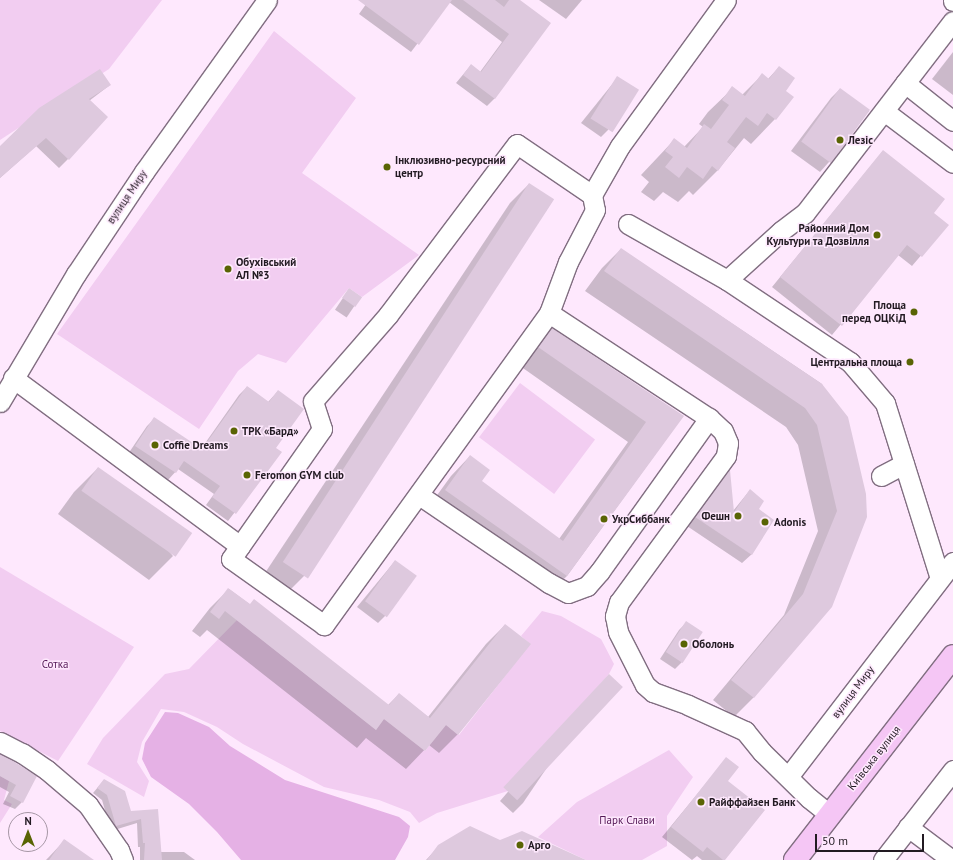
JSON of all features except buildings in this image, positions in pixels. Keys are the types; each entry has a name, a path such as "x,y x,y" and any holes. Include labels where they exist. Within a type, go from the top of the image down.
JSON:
{"main road":[{"name":"Київська вулиця","path":"795,860 953,656"}],"street":[{"name":"вулиця Миру","path":"0,402 76,274 144,172 267,0"},
{"path":"592,195 517,144 388,315 313,401 322,429 231,559 324,625 549,313 568,262 595,210 592,195 620,146 726,0"},
{"path":"727,280 781,231 805,213 953,21"},
{"path":"905,84 953,121"},
{"path":"884,111 953,163"},
{"path":"628,224 727,280 850,362 885,403 940,578"},
{"path":"549,313 709,418 723,431 728,443 726,456 619,602 615,616 618,632 645,685 653,692 688,705 745,731 762,752 809,798 830,815"},
{"path":"13,378 240,546"},
{"path":"419,495 549,583 568,594 587,586 600,571 709,418"},
{"path":"881,476 904,464"},
{"name":"вулиця Миру","path":"788,777 953,562"},
{"path":"0,742 22,753 47,770 88,805 119,850 123,860"},
{"path":"883,860 953,770"},
{"path":"908,827 952,860"}],"green space":[{"path":"0,0 162,0 109,69 0,140"},
{"name":"Обухівський АЛ №3","path":"274,31 356,98 302,173 419,255 362,297 349,288 286,363 258,354 238,371 199,429 57,334"},
{"path":"520,383 595,440 554,494 479,437"},
{"name":"Сотка","path":"0,567 134,647 58,761 0,731"},
{"path":"542,611 561,616 601,639 614,664 609,674 508,791 437,813 419,823 410,812 379,800 324,787 243,744 217,727 184,712 161,709 142,742 137,762 149,781 144,797 87,764 103,738 165,674 189,669 237,620 376,730 384,719 425,751 446,725 459,735 530,644 521,636"},
{"name":"Парк Слави","path":"669,750 693,777 667,816 667,846 642,860 586,860 538,837 577,802"},
{"path":"0,776 9,781 4,800 12,804 0,823"}],"shaded area":[{"path":"165,712 178,713 209,727 230,746 285,780 399,817 410,826 408,837 395,860 241,860 217,832 189,804 151,777 142,759 145,743"}],"place":[{"name":"Лезіс","path":"840,140"},
{"name":"Інклюзивно-ресурсний центр","path":"387,167"},
{"name":"Районний Дом Культури та Дозвілля","path":"877,235"},
{"name":"Обухівський АЛ №3","path":"228,269"},
{"name":"Площа перед ОЦКіД","path":"914,312"},
{"name":"Центральна площа","path":"910,362"},
{"name":"ТРК «Бард»","path":"234,431"},
{"name":"Coffie Dreams","path":"155,445"},
{"name":"Feromon GYM club","path":"247,475"},
{"name":"Фешн","path":"738,516"},
{"name":"УкрСиббанк","path":"604,519"},
{"name":"Adonis","path":"765,522"},
{"name":"Оболонь","path":"684,644"},
{"name":"Райффайзен Банк","path":"701,802"},
{"name":"Арго","path":"520,845"}]}
